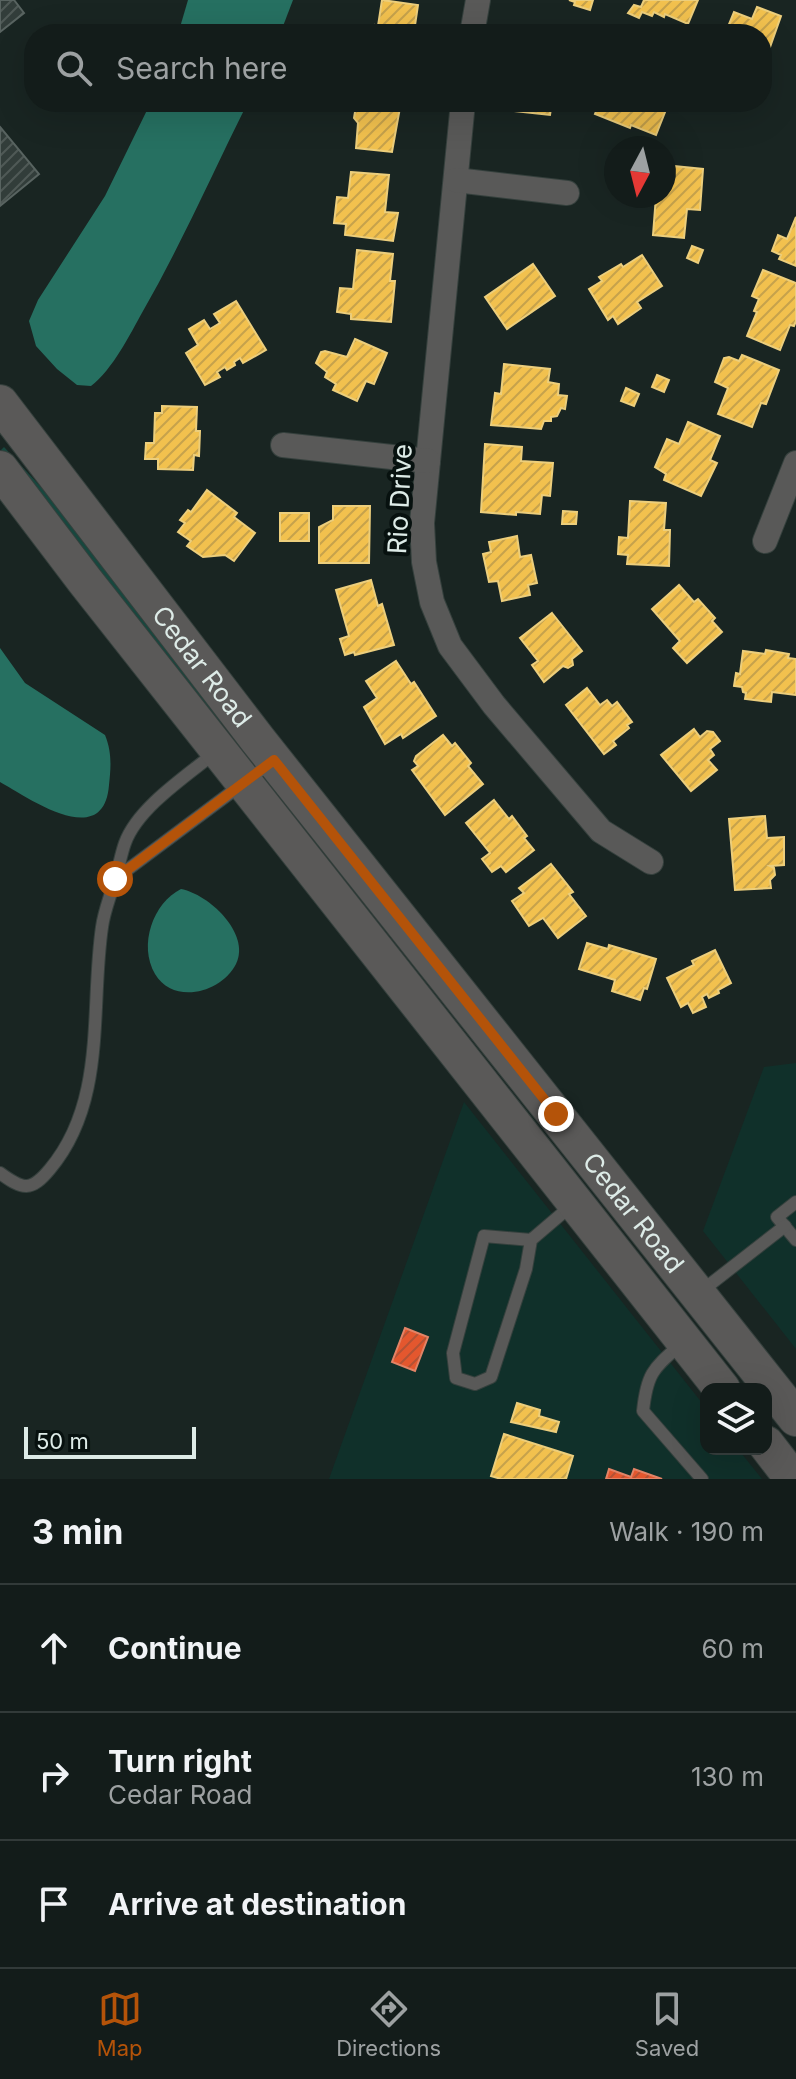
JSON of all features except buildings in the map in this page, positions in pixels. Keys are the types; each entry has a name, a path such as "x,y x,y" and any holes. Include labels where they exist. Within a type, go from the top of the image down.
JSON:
{"main road":[{"name":"Cedar Road","path":"0,403 233,738 244,784 717,1383"},
{"name":"Cedar Road","path":"0,469 233,738 274,760 796,1418"},
{"path":"772,1452 793,1479"}],"street":[{"path":"474,24 478,0"},
{"name":"Rio Drive","path":"462,112 422,523 424,562 432,602 450,646 494,705 601,831 651,862"},
{"path":"456,180 567,193"},
{"path":"283,445 428,461"},
{"path":"765,541 796,463"}],"lane":[{"path":"0,1173 17,1186 28,1187 38,1183 65,1152 83,1109 93,1064 102,924 126,841 149,808 233,738"},
{"path":"115,879 274,760"},
{"path":"796,1202 777,1217 796,1240"},
{"path":"531,1240 484,1236 453,1353 456,1378 475,1384 491,1377 526,1269 531,1240 575,1203"},
{"path":"698,1293 785,1226"},
{"path":"684,1341 652,1370 645,1387 643,1411 702,1479"}],"shaded area":[{"path":"188,0 293,0 284,24 181,24"},
{"path":"146,112 243,112 171,260 120,352 91,386 77,385 36,346 29,321 38,300 105,196"},
{"path":"4,447 77,526 222,722 220,726 1,450"},
{"path":"0,648 25,683 105,735 109,747 109,785 104,805 94,815 80,818 64,815 0,782"},
{"path":"181,889 203,898 214,907 238,940 236,964 229,974 220,982 197,992 174,990 163,984 150,963 148,938 156,914 171,895"},
{"path":"796,1063 796,1349 703,1231 764,1067"},
{"path":"464,1102 700,1400 700,1455 743,1455 762,1479 329,1479"}],"route":[{"path":"115,879 274,760 556,1114"}]}
